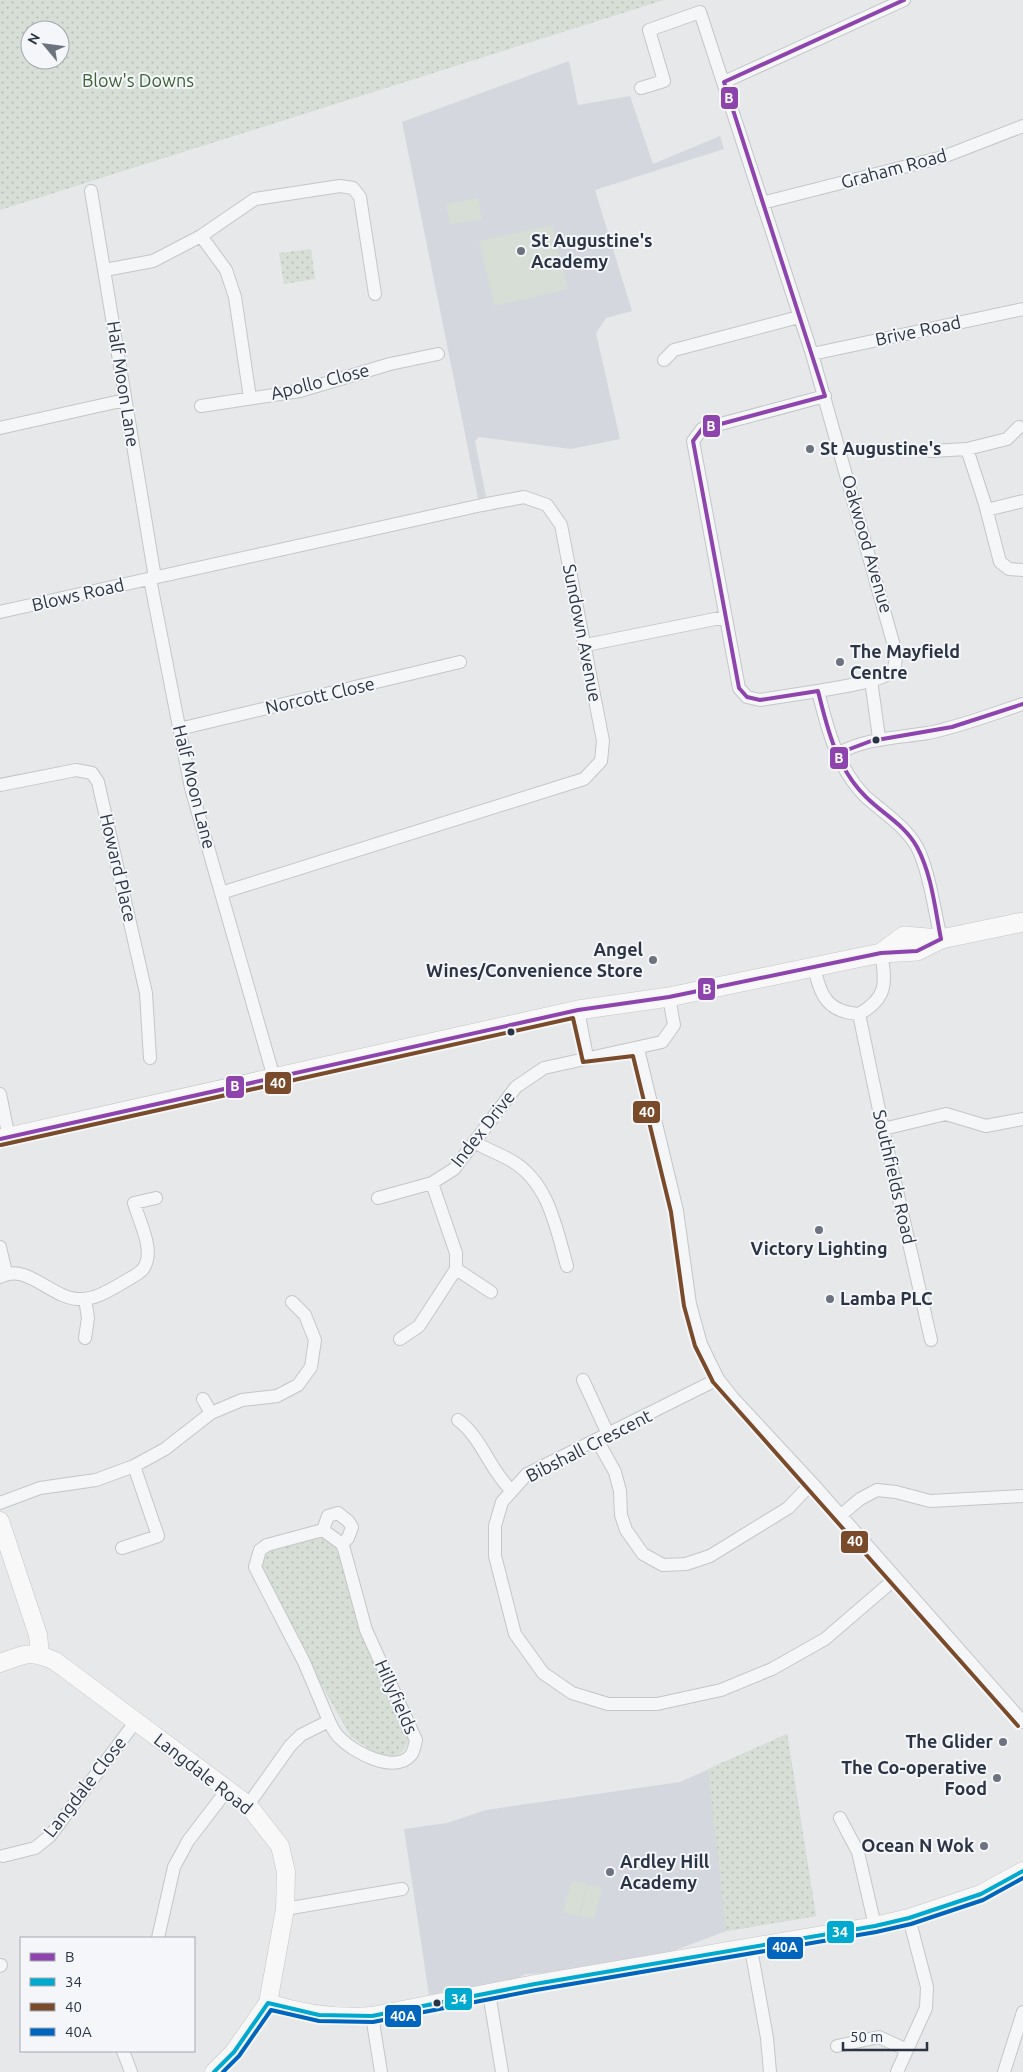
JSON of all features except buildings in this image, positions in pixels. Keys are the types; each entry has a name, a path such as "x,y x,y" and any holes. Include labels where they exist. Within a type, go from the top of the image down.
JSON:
{"main road":[{"path":"5,1138 578,1010 670,997 881,953 904,936 941,939 1023,922"}],"street":[{"path":"724,82 904,0"},
{"name":"Oakwood Avenue","path":"640,88 664,81 649,30 700,12 825,396 896,653 896,664 891,672 871,680 760,700 747,697 739,688 693,441 702,429 825,396"},
{"name":"Graham Road","path":"762,202 943,157 1023,126"},
{"path":"105,270 153,261 201,236 255,200 340,186 353,188 360,196 375,294"},
{"name":"Half Moon Lane","path":"91,191 153,578 191,788 274,1078"},
{"path":"201,236 226,270 236,297 250,398"},
{"name":"Brive Road","path":"812,354 1023,309"},
{"path":"664,360 674,350 800,317"},
{"name":"Apollo Close","path":"201,406 300,391 390,364 438,354"},
{"path":"0,428 125,400"},
{"path":"931,450 968,449 1007,439 1019,427"},
{"path":"968,449 987,510 1000,562 1009,569 1023,570"},
{"name":"Sundown Avenue","path":"153,578 524,497 546,505 561,525 586,645 603,741 601,761 584,779 221,892"},
{"path":"987,510 1023,501"},
{"name":"Blows Road","path":"0,612 153,578"},
{"path":"586,645 726,616"},
{"name":"Norcott Close","path":"179,729 460,662"},
{"path":"871,680 879,738"},
{"path":"818,691 829,734 852,780 866,797 897,821 918,849 941,939"},
{"path":"839,753 851,746 879,738 929,732 1023,704"},
{"name":"Howard Place","path":"0,785 76,770 92,773 98,782 146,993 150,1058"},
{"path":"814,967 819,989 825,999 846,1012 860,1014 875,1004 883,991 884,973 881,953"},
{"name":"Index Drive","path":"378,1198 432,1183 454,1169 516,1087 544,1068 587,1057 638,1049 662,1042 674,1025 670,997"},
{"path":"578,1010 587,1057"},
{"name":"Southfields Road","path":"860,1014 883,1129 930,1340"},
{"path":"638,1049 677,1211 690,1304 701,1344 718,1379 1023,1722"},
{"path":"0,1094 5,1138"},
{"path":"883,1129 946,1114 986,1126 1023,1119"},
{"path":"474,1142 514,1162 542,1190 552,1213 567,1266"},
{"path":"400,1339 419,1326 456,1268 456,1253 432,1183"},
{"path":"0,1247 3,1275 23,1274 57,1294 76,1299 85,1299 105,1294 142,1270 148,1260 148,1247 134,1203 156,1198"},
{"path":"456,1268 491,1292"},
{"path":"85,1299 88,1318 85,1338"},
{"path":"0,1503 40,1488 96,1480 134,1466 165,1449 211,1413 242,1400 278,1396 298,1384 311,1367 315,1340 305,1315 292,1302"},
{"name":"Bibshall Crescent","path":"718,1379 527,1474 502,1502 495,1526 495,1548 515,1634 542,1673 572,1694 608,1704 657,1704 721,1690 772,1669 825,1639 896,1578"},
{"path":"583,1380 615,1472 620,1491 621,1515 626,1530 643,1554 663,1565 686,1564 710,1556 788,1508 812,1483"},
{"path":"203,1399 211,1413"},
{"path":"458,1420 470,1429 499,1479 511,1490"},
{"path":"122,1548 158,1536 134,1466"},
{"path":"840,1516 860,1499 877,1490 896,1492 930,1501 1023,1496"},
{"path":"338,1513 348,1521 352,1528 348,1538 342,1544 323,1530 328,1516 338,1513"},
{"path":"0,1521 38,1633 40,1655 27,1653 0,1663"},
{"name":"Hillyfields","path":"323,1530 267,1545 260,1550 255,1567 304,1662 329,1721 339,1738 366,1756 382,1762 401,1762 412,1754 416,1740 366,1630 342,1544"},
{"name":"Langdale Road","path":"40,1655 55,1661 248,1805 280,1846 286,1872 285,1909 268,2003 234,2052 217,2071"},
{"name":"Langdale Close","path":"3,1856 35,1848 50,1836 136,1721"},
{"path":"248,1805 290,1746 301,1736 329,1721"},
{"path":"158,1937 174,1866 188,1841 227,1790"},
{"path":"840,1818 858,1852 875,1926"},
{"path":"268,2003 322,2016 346,2018 372,2016 489,1993 875,1926 909,1918 981,1894 1023,1871"},
{"path":"285,1909 402,1889"},
{"path":"897,2072 905,2049 926,2008 927,1987 909,1918"},
{"path":"751,1949 767,2038 770,2072"},
{"path":"489,1993 502,2072"},
{"path":"1004,2072 1023,2012"},
{"path":"372,2016 381,2072"},
{"path":"837,2046 879,2037 905,2049"},
{"path":"123,2052 131,2072"}],"shaded area":[{"name":"St Augustine's Academy","path":"569,61 578,105 630,96 653,164 720,136 724,149 595,190 632,311 606,318 596,333 620,439 571,449 479,437 475,441 487,501 479,503 402,122"},
{"name":"Ardley Hill Academy","path":"787,1734 816,1916 726,1931 668,1953 549,1973 526,1974 514,1980 429,1995 404,1829 447,1823 486,1810 680,1782"}],"green space":[{"name":"Blow's Downs","path":"0,0 664,0 0,210"},
{"path":"478,198 482,219 450,225 446,204"},
{"path":"552,225 568,289 495,306 479,241"},
{"path":"311,249 315,279 284,284 279,253"},
{"path":"325,1537 334,1542 340,1551 360,1631 407,1730 407,1746 395,1757 378,1755 351,1737 286,1622 260,1570 262,1557 269,1549"},
{"path":"787,1734 816,1916 726,1931 708,1769"},
{"path":"572,1881 587,1884 579,1916 563,1912"},
{"path":"588,1885 602,1887 594,1919 580,1916"}],"transit line":[{"name":"B","path":"904,0 724,82 825,396 702,429 693,441 739,688 747,697 760,700 818,691 834,747 848,774 866,797 900,826 917,847 930,881 941,939"},
{"name":"B","path":"839,753 871,741 952,727 1023,704"},
{"name":"B","path":"0,1139 578,1010 669,997 881,953 917,951 941,939"},
{"name":"40","path":"1,1145 573,1018 583,1062 633,1056 671,1212 684,1306 695,1346 713,1382 1018,1726"},
{"name":"34","path":"268,2003 319,2015 372,2016 535,1984 875,1926 909,1918 981,1894 1023,1871"},
{"name":"40A","path":"223,2072 239,2056 271,2010 319,2021 373,2022 536,1990 876,1932 911,1924 983,1900 1023,1878"},
{"name":"34","path":"214,2072 234,2052 268,2003"}],"place":[{"name":"St Augustine's Academy","path":"521,251"},
{"name":"St Augustine's","path":"810,449"},
{"name":"The Mayfield Centre","path":"840,662"},
{"name":"Angel Wines/Convenience Store","path":"653,960"},
{"name":"Victory Lighting","path":"819,1230"},
{"name":"Lamba PLC","path":"830,1299"},
{"name":"The Glider","path":"1003,1742"},
{"name":"The Co-operative Food","path":"997,1778"},
{"name":"Ocean N Wok","path":"984,1846"},
{"name":"Ardley Hill Academy","path":"610,1872"}]}
